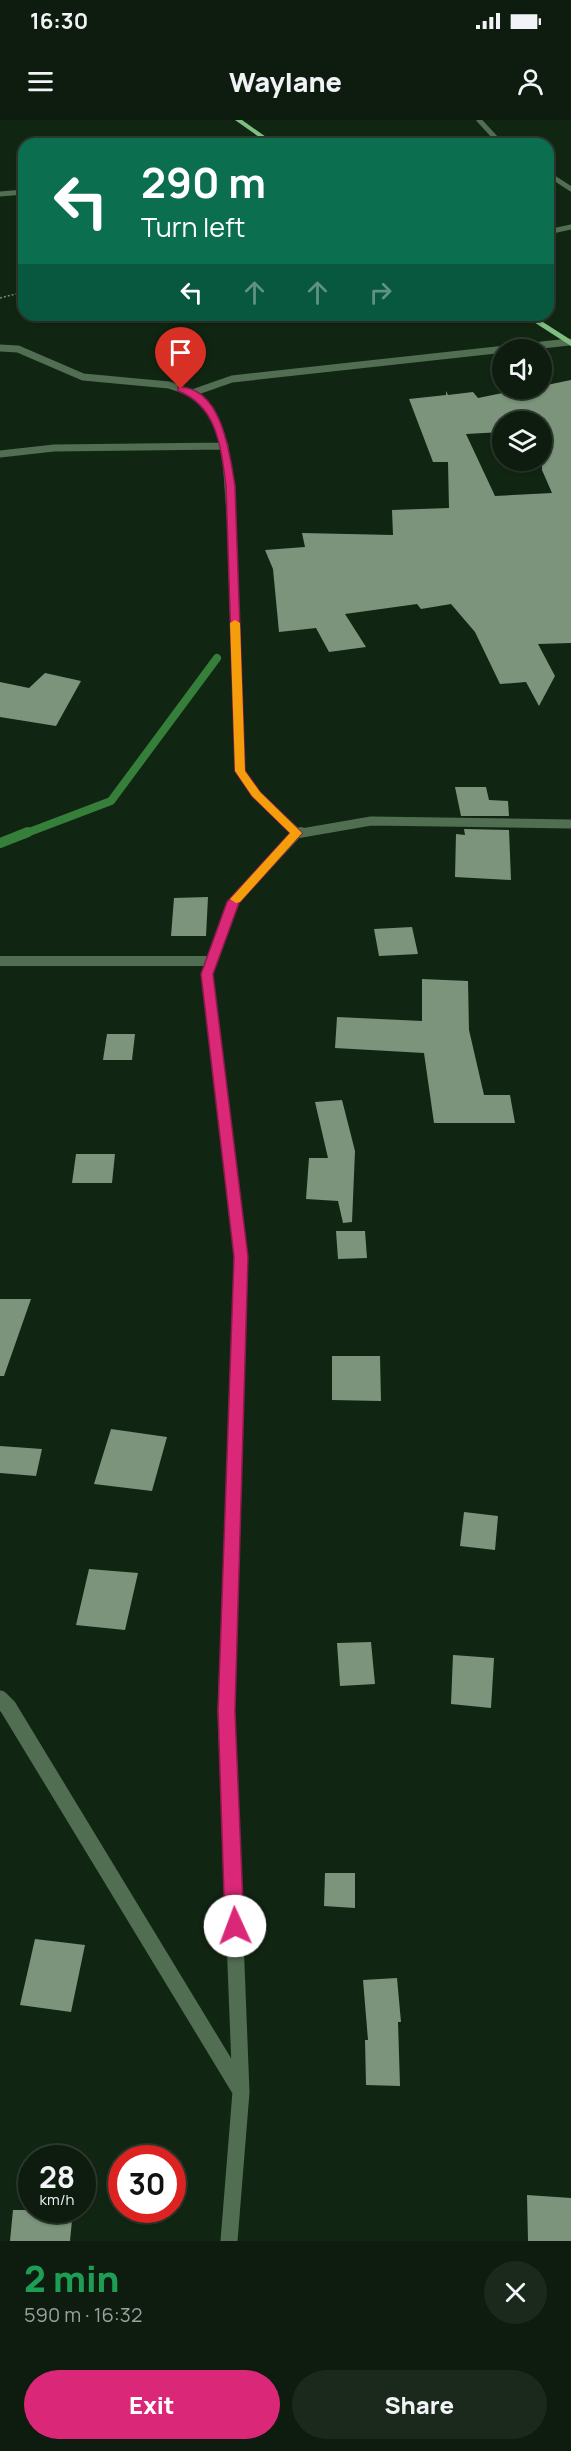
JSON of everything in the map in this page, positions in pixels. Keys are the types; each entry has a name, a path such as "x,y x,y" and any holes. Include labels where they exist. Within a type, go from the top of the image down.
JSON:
{"main road":[{"path":"238,120 264,138"},
{"path":"536,321 570,343"}],"street":[{"path":"479,120 496,138"},
{"path":"554,178 571,189"},
{"path":"0,194 18,192"},
{"path":"554,231 571,227"},
{"path":"192,393 232,379 570,343"},
{"path":"0,348 18,349 83,377 169,385 192,393 212,410 225,446 230,486 240,771 256,794 297,833"},
{"path":"0,454 54,448 225,446"},
{"path":"229,2241 241,2092 226,1711 241,1257 207,974 233,902 297,833 371,821 571,824"},
{"path":"0,961 212,961"},
{"path":"0,1699 8,1707 241,2092"}],"path":[{"path":"0,298 18,294"}],"building":[{"path":"571,380 571,643 538,644 555,676 539,706 526,682 500,684 475,632 451,604 421,609 417,604 345,614 366,647 329,652 316,628 279,632 273,569 265,550 305,547 302,533 393,535 392,510 449,508 448,462 433,462 409,399 446,395 446,391 448,395 473,392 478,398 492,395 492,399 552,399 552,384"},
{"path":"45,673 81,681 56,726 0,717 0,682 29,688"},
{"path":"455,787 486,787 489,800 508,801 509,816 461,816"},
{"path":"464,829 509,830 511,880 455,877 456,834 465,835"},
{"path":"208,897 206,936 171,936 174,898"},
{"path":"412,927 418,954 379,956 374,929"},
{"path":"422,979 468,981 469,1030 484,1095 510,1095 515,1123 434,1123 424,1053 335,1048 337,1017 422,1021"},
{"path":"107,1034 135,1034 132,1060 103,1060"},
{"path":"342,1100 355,1151 352,1222 343,1223 338,1201 306,1199 309,1158 328,1158 315,1102"},
{"path":"76,1154 115,1154 112,1183 72,1183"},
{"path":"336,1231 365,1231 367,1258 338,1259"},
{"path":"0,1299 31,1299 4,1376 0,1376"},
{"path":"332,1356 380,1356 381,1401 332,1400"},
{"path":"111,1429 167,1437 152,1491 94,1484"},
{"path":"0,1446 42,1449 36,1476 0,1473"},
{"path":"464,1512 498,1516 495,1550 460,1546"},
{"path":"89,1569 138,1573 125,1630 76,1625"},
{"path":"371,1642 375,1684 340,1686 337,1643"},
{"path":"453,1655 494,1658 491,1708 451,1704"},
{"path":"325,1873 355,1873 355,1908 324,1906"},
{"path":"35,1939 85,1945 71,2012 20,2005"},
{"path":"397,1978 401,2022 398,2022 400,2086 366,2085 365,2040 368,2040 363,1980"},
{"path":"527,2195 571,2198 571,2241 528,2241"},
{"path":"13,2210 18,2210 18,2223 72,2223 70,2241 10,2241"}],"waterway":[{"path":"24,834 111,801 217,658"},
{"path":"0,843 28,832"}],"slow traffic":[{"path":"235,623 240,771 256,794 297,833 236,899"}],"route":[{"path":"181,389 192,393 212,410 225,446 230,486 240,771 256,794 297,833 233,902 207,974 241,1257 226,1711 235,1926"}]}
